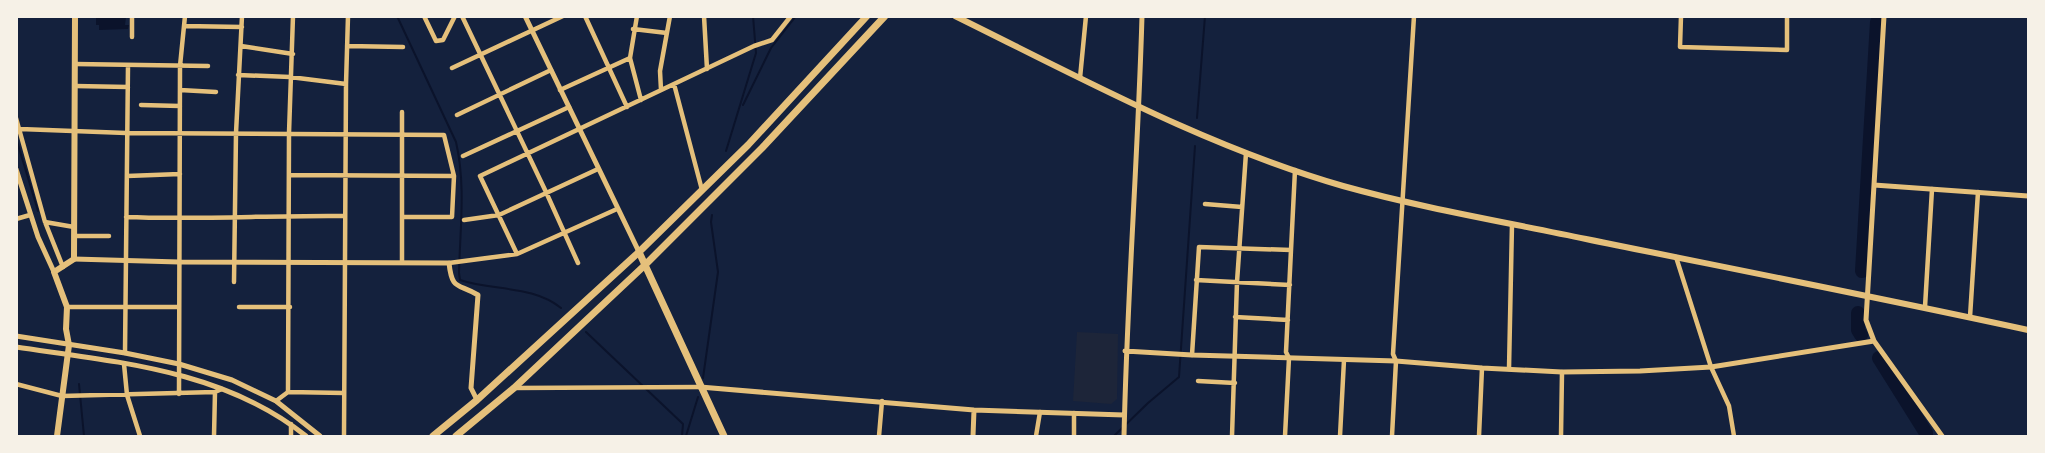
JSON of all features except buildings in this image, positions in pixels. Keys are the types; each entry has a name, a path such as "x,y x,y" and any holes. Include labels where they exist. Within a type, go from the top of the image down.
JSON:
{"main road":[{"path":"57,436 69,345 66,307 54,272 74,259 75,16"},
{"path":"433,436 477,400 639,252 748,145 867,16"},
{"path":"456,436 514,388 645,265 762,148 885,16"},
{"path":"955,16 1139,106 1246,153 1342,186 1512,224 1868,295 2028,330"},
{"path":"639,252 724,436"}],"street":[{"path":"132,16 132,37"},
{"path":"178,394 180,66 185,16"},
{"path":"234,282 236,133 242,16"},
{"path":"288,392 289,133 293,16"},
{"path":"344,436 345,84 348,16"},
{"path":"424,16 436,41 443,40 455,16"},
{"path":"525,16 639,252"},
{"path":"453,68 563,16"},
{"path":"585,16 627,107"},
{"path":"637,16 630,57 641,100"},
{"path":"661,90 660,71 670,16"},
{"path":"704,16 707,69"},
{"path":"518,254 480,176 754,46 772,40 791,16"},
{"path":"1080,78 1086,16"},
{"path":"1124,434 1125,351 1143,16"},
{"path":"1392,436 1396,361 1393,354 1414,16"},
{"path":"1681,16 1680,47 1787,50 1787,16"},
{"path":"1884,16 1866,320 1874,341 1942,436"},
{"path":"463,17 578,263"},
{"path":"184,26 242,27"},
{"path":"633,29 667,33"},
{"path":"241,45 293,54"},
{"path":"347,46 403,47"},
{"path":"560,90 630,57"},
{"path":"75,64 208,66"},
{"path":"125,353 128,65"},
{"path":"457,115 551,70"},
{"path":"238,75 290,77 345,84"},
{"path":"674,84 702,190"},
{"path":"75,86 128,87"},
{"path":"180,90 216,92"},
{"path":"141,105 180,106"},
{"path":"463,156 569,107"},
{"path":"402,112 402,262"},
{"path":"16,118 45,222 63,267"},
{"path":"20,129 126,133 444,135 454,176 452,217 402,217"},
{"path":"1232,436 1236,356 1234,350 1235,317 1246,153"},
{"path":"16,169 30,215 54,272"},
{"path":"464,220 499,215 598,169"},
{"path":"1285,436 1289,358 1286,352 1295,170"},
{"path":"127,176 180,174"},
{"path":"290,175 454,176"},
{"path":"1874,185 2028,196"},
{"path":"1924,308 1932,189"},
{"path":"1970,317 1978,192"},
{"path":"1205,204 1242,207"},
{"path":"74,259 179,262 456,262 518,254 617,209"},
{"path":"17,220 30,215"},
{"path":"126,217 179,219 345,216"},
{"path":"45,222 74,227"},
{"path":"1509,369 1512,224"},
{"path":"74,236 109,236"},
{"path":"1186,355 1197,280 1199,247 1291,250"},
{"path":"1676,257 1711,367 1729,406 1734,436"},
{"path":"456,262 451,278 459,287 478,296 471,388 477,400"},
{"path":"1197,280 1290,285"},
{"path":"66,307 179,307"},
{"path":"239,307 290,308"},
{"path":"1235,317 1288,320"},
{"path":"16,336 125,353 179,364 232,380 276,401 320,436"},
{"path":"1125,351 1396,361 1562,372 1640,371 1711,367 1874,341"},
{"path":"16,347 179,374 224,388 273,412 306,436"},
{"path":"1340,436 1344,360"},
{"path":"124,364 127,395 140,436"},
{"path":"1479,436 1482,368"},
{"path":"1561,436 1562,372"},
{"path":"1198,381 1234,383"},
{"path":"16,384 62,396 178,394 215,392 224,388"},
{"path":"514,388 700,387 974,410 1124,417"},
{"path":"213,436 215,392"},
{"path":"276,401 288,392 344,393"},
{"path":"879,436 882,401"},
{"path":"974,410 974,436"},
{"path":"1036,436 1040,412"},
{"path":"1074,413 1074,436"},
{"path":"291,424 291,436"}],"shaded area":[{"path":"96,17 126,17 125,25 129,25 128,29 99,30"},
{"path":"1077,332 1118,334 1117,399 1111,404 1073,401"}],"waterway":[{"path":"397,16 456,142 462,191 460,280 538,295 561,308"},
{"path":"726,151 756,53 753,16"},
{"path":"743,105 771,48 796,16"},
{"path":"1197,118 1205,16"},
{"path":"1862,271 1877,22"},
{"path":"16,138 38,211"},
{"path":"1114,436 1179,377 1195,146"},
{"path":"703,378 718,272 712,215"},
{"path":"1858,313 1858,330 1861,335"},
{"path":"586,332 683,424 682,436"},
{"path":"1879,358 1926,436"},
{"path":"79,384 84,436"},
{"path":"686,436 698,397"}]}
